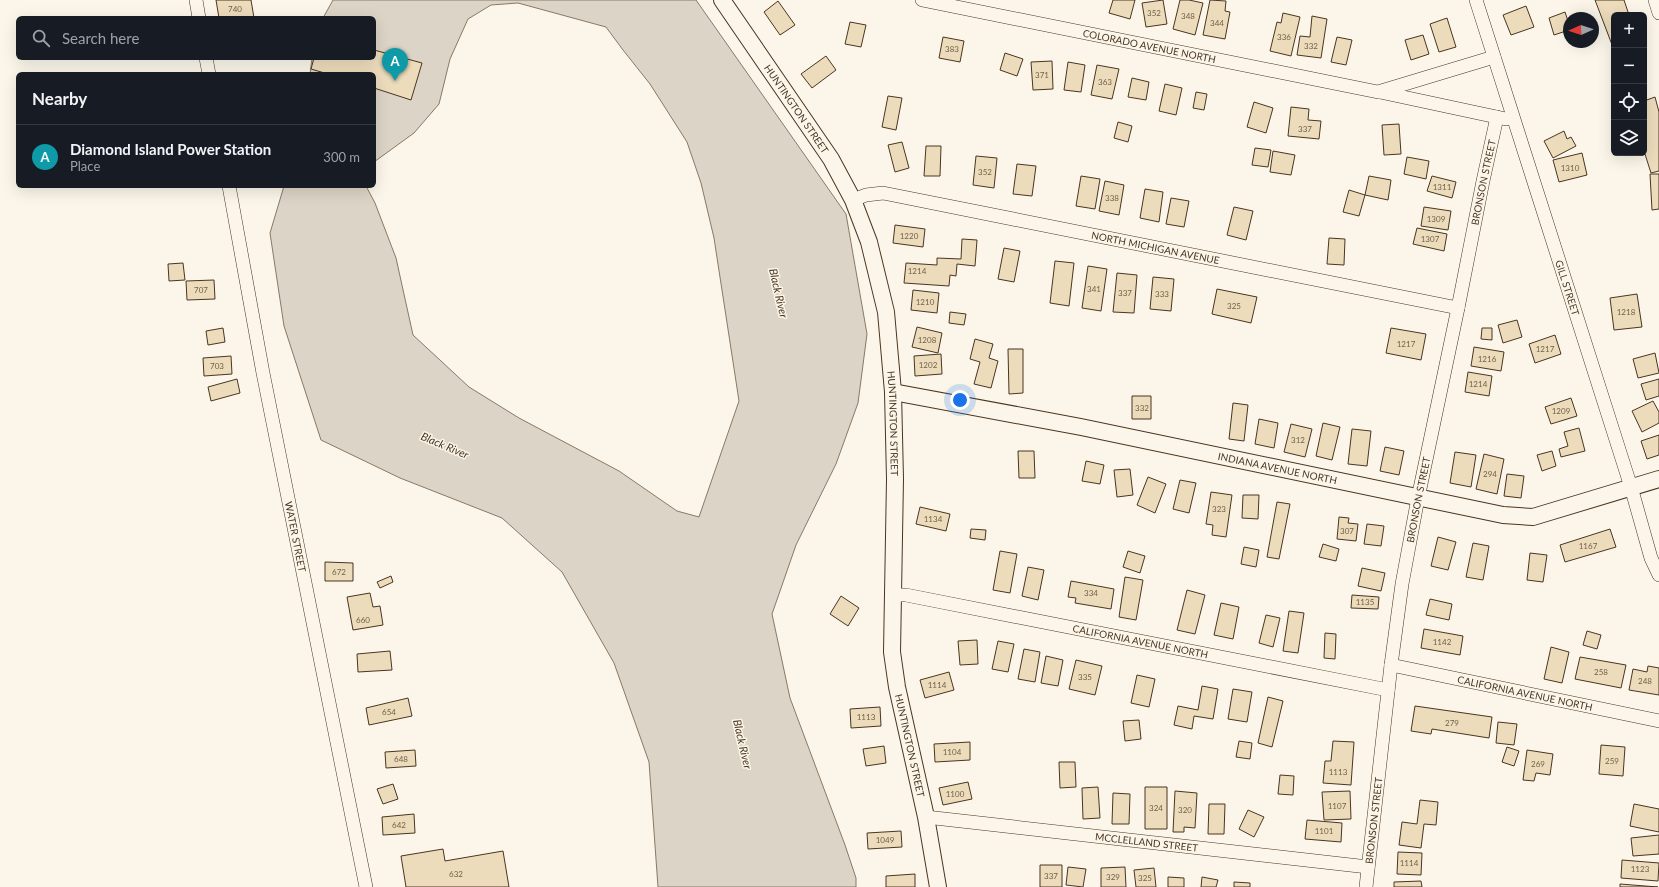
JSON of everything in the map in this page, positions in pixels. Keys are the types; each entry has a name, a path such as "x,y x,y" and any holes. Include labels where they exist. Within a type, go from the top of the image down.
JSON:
{"street":[{"path":"196,0 199,16"},
{"name":"HUNTINGTON STREET","path":"722,0 831,159 853,200 869,242 886,312 893,392 895,479 892,652 897,687 926,817 938,887"},
{"name":"COLORADO AVENUE NORTH","path":"922,0 1515,121"},
{"name":"GILL STREET","path":"1476,0 1630,487 1651,558 1659,575"},
{"path":"1655,0 1659,13"},
{"name":"COLORADO AVENUE NORTH","path":"1378,92 1494,57"},
{"path":"206,60 209,72"},
{"name":"BRONSON STREET","path":"1366,887 1388,690 1402,584 1418,498 1497,117"},
{"name":"WATER STREET","path":"229,188 263,374 366,887"},
{"name":"NORTH MICHIGAN AVENUE","path":"853,200 866,195 884,193 1458,308"},
{"name":"INDIANA AVENUE NORTH","path":"893,392 1081,427 1503,515 1533,517 1659,479"},
{"name":"CALIFORNIA AVENUE NORTH","path":"893,595 906,595 1388,690"},
{"name":"CALIFORNIA AVENUE NORTH","path":"1391,665 1659,721"},
{"name":"MCCLELLAND STREET","path":"926,817 1368,867"}],"water":[{"name":"Black River","path":"333,0 696,0 846,214 867,334 858,403 836,464 796,545 772,614 790,698 845,845 856,878 856,887 658,887 649,762 614,663 562,572 502,518 400,478 321,440 284,326 270,233 283,188 367,188 375,203 396,258 413,335 469,387 519,418 619,471 677,511 699,517 739,401 714,238 701,183 687,142 650,84 606,27 518,3 491,5 468,19 450,59 439,104 414,133 376,161 376,72 310,72 312,60 376,60 376,16 324,16"}],"building":[{"path":"216,0 251,0 254,16 219,16"},
{"path":"1113,0 1135,0 1130,19 1109,13"},
{"path":"1163,0 1167,24 1146,27 1142,3"},
{"path":"1180,0 1203,3 1195,35 1173,29"},
{"path":"1210,0 1226,1 1225,11 1230,12 1225,39 1203,35"},
{"path":"1595,0 1624,0 1628,12 1611,12 1611,42"},
{"path":"778,1 795,25 780,35 764,12"},
{"path":"1526,6 1534,27 1511,35 1503,15"},
{"path":"1283,13 1300,17 1291,56 1270,51 1277,22 1281,23"},
{"path":"1563,13 1563,32 1554,35 1549,18"},
{"path":"1312,16 1327,19 1321,58 1297,55 1300,36 1310,37"},
{"path":"1447,18 1456,47 1439,52 1430,24"},
{"path":"850,22 866,25 861,47 845,44"},
{"path":"1423,35 1429,54 1411,60 1405,40"},
{"path":"943,37 964,41 960,62 939,58"},
{"path":"1337,37 1352,40 1346,65 1331,62"},
{"path":"376,51 422,63 411,100 376,89 376,72 321,72 311,69 313,60 376,60"},
{"path":"1005,53 1023,59 1017,76 1000,70"},
{"path":"826,56 836,70 812,88 801,74"},
{"path":"1052,61 1053,89 1033,90 1031,62"},
{"path":"1068,62 1085,65 1081,92 1064,90"},
{"path":"1097,65 1119,69 1112,99 1091,95"},
{"path":"1132,78 1149,82 1146,100 1128,97"},
{"path":"1165,84 1182,88 1176,115 1159,111"},
{"path":"1196,92 1207,94 1204,110 1193,108"},
{"path":"888,96 902,98 896,130 882,127"},
{"path":"1655,97 1659,112 1659,171 1651,173 1646,156 1647,156 1647,100"},
{"path":"1254,102 1273,108 1266,133 1247,127"},
{"path":"1291,107 1309,109 1308,120 1321,121 1319,139 1288,136"},
{"path":"1118,122 1132,126 1128,142 1114,138"},
{"path":"1399,124 1401,154 1384,155 1382,125"},
{"path":"1564,131 1567,139 1571,137 1576,146 1553,158 1544,141"},
{"path":"902,142 909,168 895,172 888,145"},
{"path":"926,146 941,146 940,176 924,176"},
{"path":"1255,148 1271,150 1268,167 1252,165"},
{"path":"1273,151 1295,155 1291,175 1270,172"},
{"path":"1582,153 1587,175 1559,182 1553,160"},
{"path":"976,156 997,158 994,188 973,185"},
{"path":"1407,157 1429,161 1426,179 1404,174"},
{"path":"1017,164 1036,166 1032,196 1013,194"},
{"path":"1650,174 1659,174 1659,209 1652,210"},
{"path":"1081,176 1100,179 1095,209 1076,206"},
{"path":"1369,176 1391,180 1388,200 1365,195"},
{"path":"1432,176 1456,182 1452,198 1427,191"},
{"path":"1105,181 1124,185 1119,215 1099,211"},
{"path":"1145,189 1163,192 1159,222 1140,218"},
{"path":"1349,190 1365,195 1359,216 1343,212"},
{"path":"1171,198 1189,201 1184,227 1166,224"},
{"path":"1234,207 1253,211 1246,240 1227,235"},
{"path":"1424,207 1451,211 1448,230 1421,226"},
{"path":"895,225 925,229 923,247 893,243"},
{"path":"1417,228 1447,234 1444,251 1413,244"},
{"path":"1329,238 1345,239 1344,265 1327,264"},
{"path":"962,239 977,240 975,266 957,264 956,276 950,275 949,286 904,283 906,263 937,265 937,258 961,259"},
{"path":"1004,248 1020,251 1014,282 998,279"},
{"path":"1055,261 1074,263 1069,306 1050,303"},
{"path":"183,263 185,280 169,281 168,264"},
{"path":"1088,266 1107,269 1101,311 1082,308"},
{"path":"1117,273 1137,275 1134,313 1113,312"},
{"path":"1153,277 1174,279 1171,311 1150,309"},
{"path":"214,280 215,299 187,300 186,281"},
{"path":"1217,289 1257,297 1251,323 1212,314"},
{"path":"913,290 939,293 937,313 911,310"},
{"path":"1637,294 1642,327 1614,330 1610,298"},
{"path":"950,312 966,314 964,325 949,323"},
{"path":"1517,320 1522,337 1503,343 1498,325"},
{"path":"917,327 942,333 938,353 912,347"},
{"path":"223,328 225,342 208,345 206,331"},
{"path":"1391,328 1426,334 1421,360 1386,353"},
{"path":"1482,328 1492,328 1492,340 1481,339"},
{"path":"1555,335 1561,354 1535,363 1529,344"},
{"path":"975,339 993,344 989,358 998,361 991,388 974,384 980,362 970,359"},
{"path":"1474,347 1504,352 1501,371 1471,366"},
{"path":"1008,349 1023,349 1023,393 1009,394"},
{"path":"1655,353 1659,373 1638,378 1633,359"},
{"path":"941,354 942,374 915,376 914,356"},
{"path":"231,356 232,374 204,376 203,358"},
{"path":"1468,372 1492,376 1489,396 1465,392"},
{"path":"237,379 240,393 211,401 208,387"},
{"path":"1659,379 1659,396 1646,400 1641,384"},
{"path":"1132,396 1151,396 1151,419 1132,419"},
{"path":"1571,398 1577,416 1551,424 1545,407"},
{"path":"1653,401 1659,412 1659,423 1642,432 1632,411"},
{"path":"1233,403 1248,405 1244,441 1229,439"},
{"path":"1259,419 1278,423 1274,448 1255,444"},
{"path":"1323,423 1340,427 1332,460 1316,456"},
{"path":"1291,424 1312,429 1305,457 1284,452"},
{"path":"1579,428 1585,451 1561,457 1559,449 1568,446 1564,432"},
{"path":"1352,429 1371,431 1367,466 1348,464"},
{"path":"1659,435 1659,455 1647,459 1641,441"},
{"path":"1385,447 1404,451 1399,475 1380,471"},
{"path":"1018,451 1034,451 1035,478 1019,478"},
{"path":"1552,451 1556,466 1542,471 1537,455"},
{"path":"1455,452 1476,455 1471,487 1450,483"},
{"path":"1484,454 1504,459 1497,494 1476,489"},
{"path":"1086,461 1104,465 1100,484 1082,481"},
{"path":"1130,469 1133,495 1117,497 1114,470"},
{"path":"1507,474 1524,476 1521,498 1504,496"},
{"path":"1148,477 1166,484 1155,513 1137,505"},
{"path":"1180,480 1196,483 1189,513 1173,509"},
{"path":"1211,492 1232,495 1226,537 1212,535 1213,525 1206,524"},
{"path":"1243,495 1259,495 1258,519 1242,518"},
{"path":"1277,502 1290,504 1279,559 1267,557"},
{"path":"920,507 950,514 946,531 916,524"},
{"path":"1339,517 1349,518 1348,523 1358,524 1356,541 1337,539"},
{"path":"1367,524 1384,526 1381,546 1364,544"},
{"path":"971,529 986,530 985,540 970,538"},
{"path":"1610,529 1616,547 1565,562 1560,545"},
{"path":"1438,537 1456,542 1448,570 1431,566"},
{"path":"1473,543 1489,546 1483,580 1466,577"},
{"path":"1323,544 1339,549 1336,561 1319,557"},
{"path":"1244,547 1259,550 1256,567 1241,564"},
{"path":"1000,551 1017,554 1010,593 993,590"},
{"path":"1128,551 1145,556 1140,573 1123,567"},
{"path":"1530,553 1547,555 1543,582 1527,580"},
{"path":"325,562 353,563 353,581 325,581"},
{"path":"1028,567 1044,570 1038,600 1022,596"},
{"path":"1362,568 1385,573 1381,591 1358,586"},
{"path":"391,576 393,582 380,588 377,582"},
{"path":"1125,577 1143,580 1136,620 1119,617"},
{"path":"1071,581 1114,589 1111,609 1075,603 1076,598 1068,597"},
{"path":"1187,590 1205,595 1195,634 1177,630"},
{"path":"370,593 373,607 380,606 383,625 353,630 347,597"},
{"path":"1352,595 1379,597 1378,609 1351,608"},
{"path":"841,596 859,608 848,626 830,614"},
{"path":"1430,599 1452,604 1449,620 1426,615"},
{"path":"1221,603 1239,607 1233,639 1214,635"},
{"path":"1289,611 1304,613 1298,653 1283,651"},
{"path":"1266,615 1280,618 1273,647 1259,643"},
{"path":"1424,629 1463,636 1460,655 1421,648"},
{"path":"1587,631 1601,635 1597,649 1583,645"},
{"path":"1325,633 1336,634 1335,659 1324,658"},
{"path":"977,640 978,664 960,665 958,641"},
{"path":"998,641 1014,644 1008,672 992,669"},
{"path":"1551,647 1569,652 1562,683 1544,679"},
{"path":"1024,649 1040,652 1035,682 1018,679"},
{"path":"390,651 392,670 358,672 357,654"},
{"path":"1046,656 1063,660 1058,686 1041,683"},
{"path":"1580,657 1626,665 1621,688 1575,679"},
{"path":"1076,660 1102,666 1095,695 1069,689"},
{"path":"1648,666 1659,668 1659,695 1629,690 1633,669 1647,672"},
{"path":"949,672 954,690 925,698 920,680"},
{"path":"1137,675 1155,679 1149,707 1131,703"},
{"path":"1202,686 1218,689 1213,719 1194,716 1192,729 1174,725 1178,706 1198,710"},
{"path":"1233,689 1252,692 1247,722 1228,719"},
{"path":"1268,697 1283,701 1272,747 1258,743"},
{"path":"408,698 412,716 369,725 366,708"},
{"path":"1415,706 1492,717 1489,738 1432,729 1431,734 1411,731"},
{"path":"880,707 881,726 851,728 850,709"},
{"path":"1139,720 1141,739 1125,741 1123,721"},
{"path":"1498,722 1517,724 1514,745 1496,743"},
{"path":"1239,741 1252,743 1250,759 1236,757"},
{"path":"1333,741 1354,742 1351,785 1323,783 1325,761 1331,761"},
{"path":"970,742 970,760 935,762 934,744"},
{"path":"1601,745 1625,747 1623,776 1599,774"},
{"path":"884,746 886,763 866,766 863,749"},
{"path":"1507,747 1519,751 1514,766 1502,762"},
{"path":"415,750 416,766 386,768 385,752"},
{"path":"1527,750 1553,754 1550,775 1536,773 1534,781 1523,780"},
{"path":"1059,762 1075,762 1076,787 1060,788"},
{"path":"1280,775 1294,776 1293,795 1278,794"},
{"path":"968,782 972,799 943,805 939,788"},
{"path":"393,784 398,799 383,804 377,789"},
{"path":"1098,787 1100,818 1083,819 1082,788"},
{"path":"1145,787 1167,787 1167,829 1145,829"},
{"path":"1175,791 1197,793 1195,828 1184,827 1184,832 1173,832"},
{"path":"1350,791 1351,819 1324,820 1322,792"},
{"path":"1113,793 1130,794 1129,824 1112,824"},
{"path":"1420,800 1438,802 1436,825 1424,824 1421,848 1399,845 1402,822 1417,824"},
{"path":"1209,804 1225,804 1224,834 1208,834"},
{"path":"1634,804 1659,809 1659,832 1630,826"},
{"path":"1248,810 1264,817 1254,837 1239,829"},
{"path":"414,814 415,833 383,835 382,817"},
{"path":"1307,820 1342,823 1341,842 1305,839"},
{"path":"901,831 902,847 868,849 867,833"},
{"path":"1659,835 1659,854 1633,856 1631,838"},
{"path":"443,849 445,861 503,851 509,887 406,887 401,856"},
{"path":"1398,852 1422,853 1421,875 1397,874"},
{"path":"1622,860 1659,863 1658,881 1621,878"},
{"path":"1040,865 1062,865 1062,887 1040,887"},
{"path":"1068,867 1086,869 1083,887 1066,885"},
{"path":"1125,867 1126,887 1101,887 1101,868"},
{"path":"1154,868 1156,887 1136,887 1134,870"},
{"path":"915,874 915,887 886,887 886,876"},
{"path":"1168,877 1184,878 1184,887 1168,887"},
{"path":"1202,877 1218,880 1216,887 1201,887"},
{"path":"1421,881 1422,887 1394,887 1394,882"},
{"path":"1234,882 1250,883 1250,887 1234,887"},
{"path":"1620,884 1658,887 1620,887"}],"place":[{"name":"Diamond Island Power Station","path":"395,81"}]}
